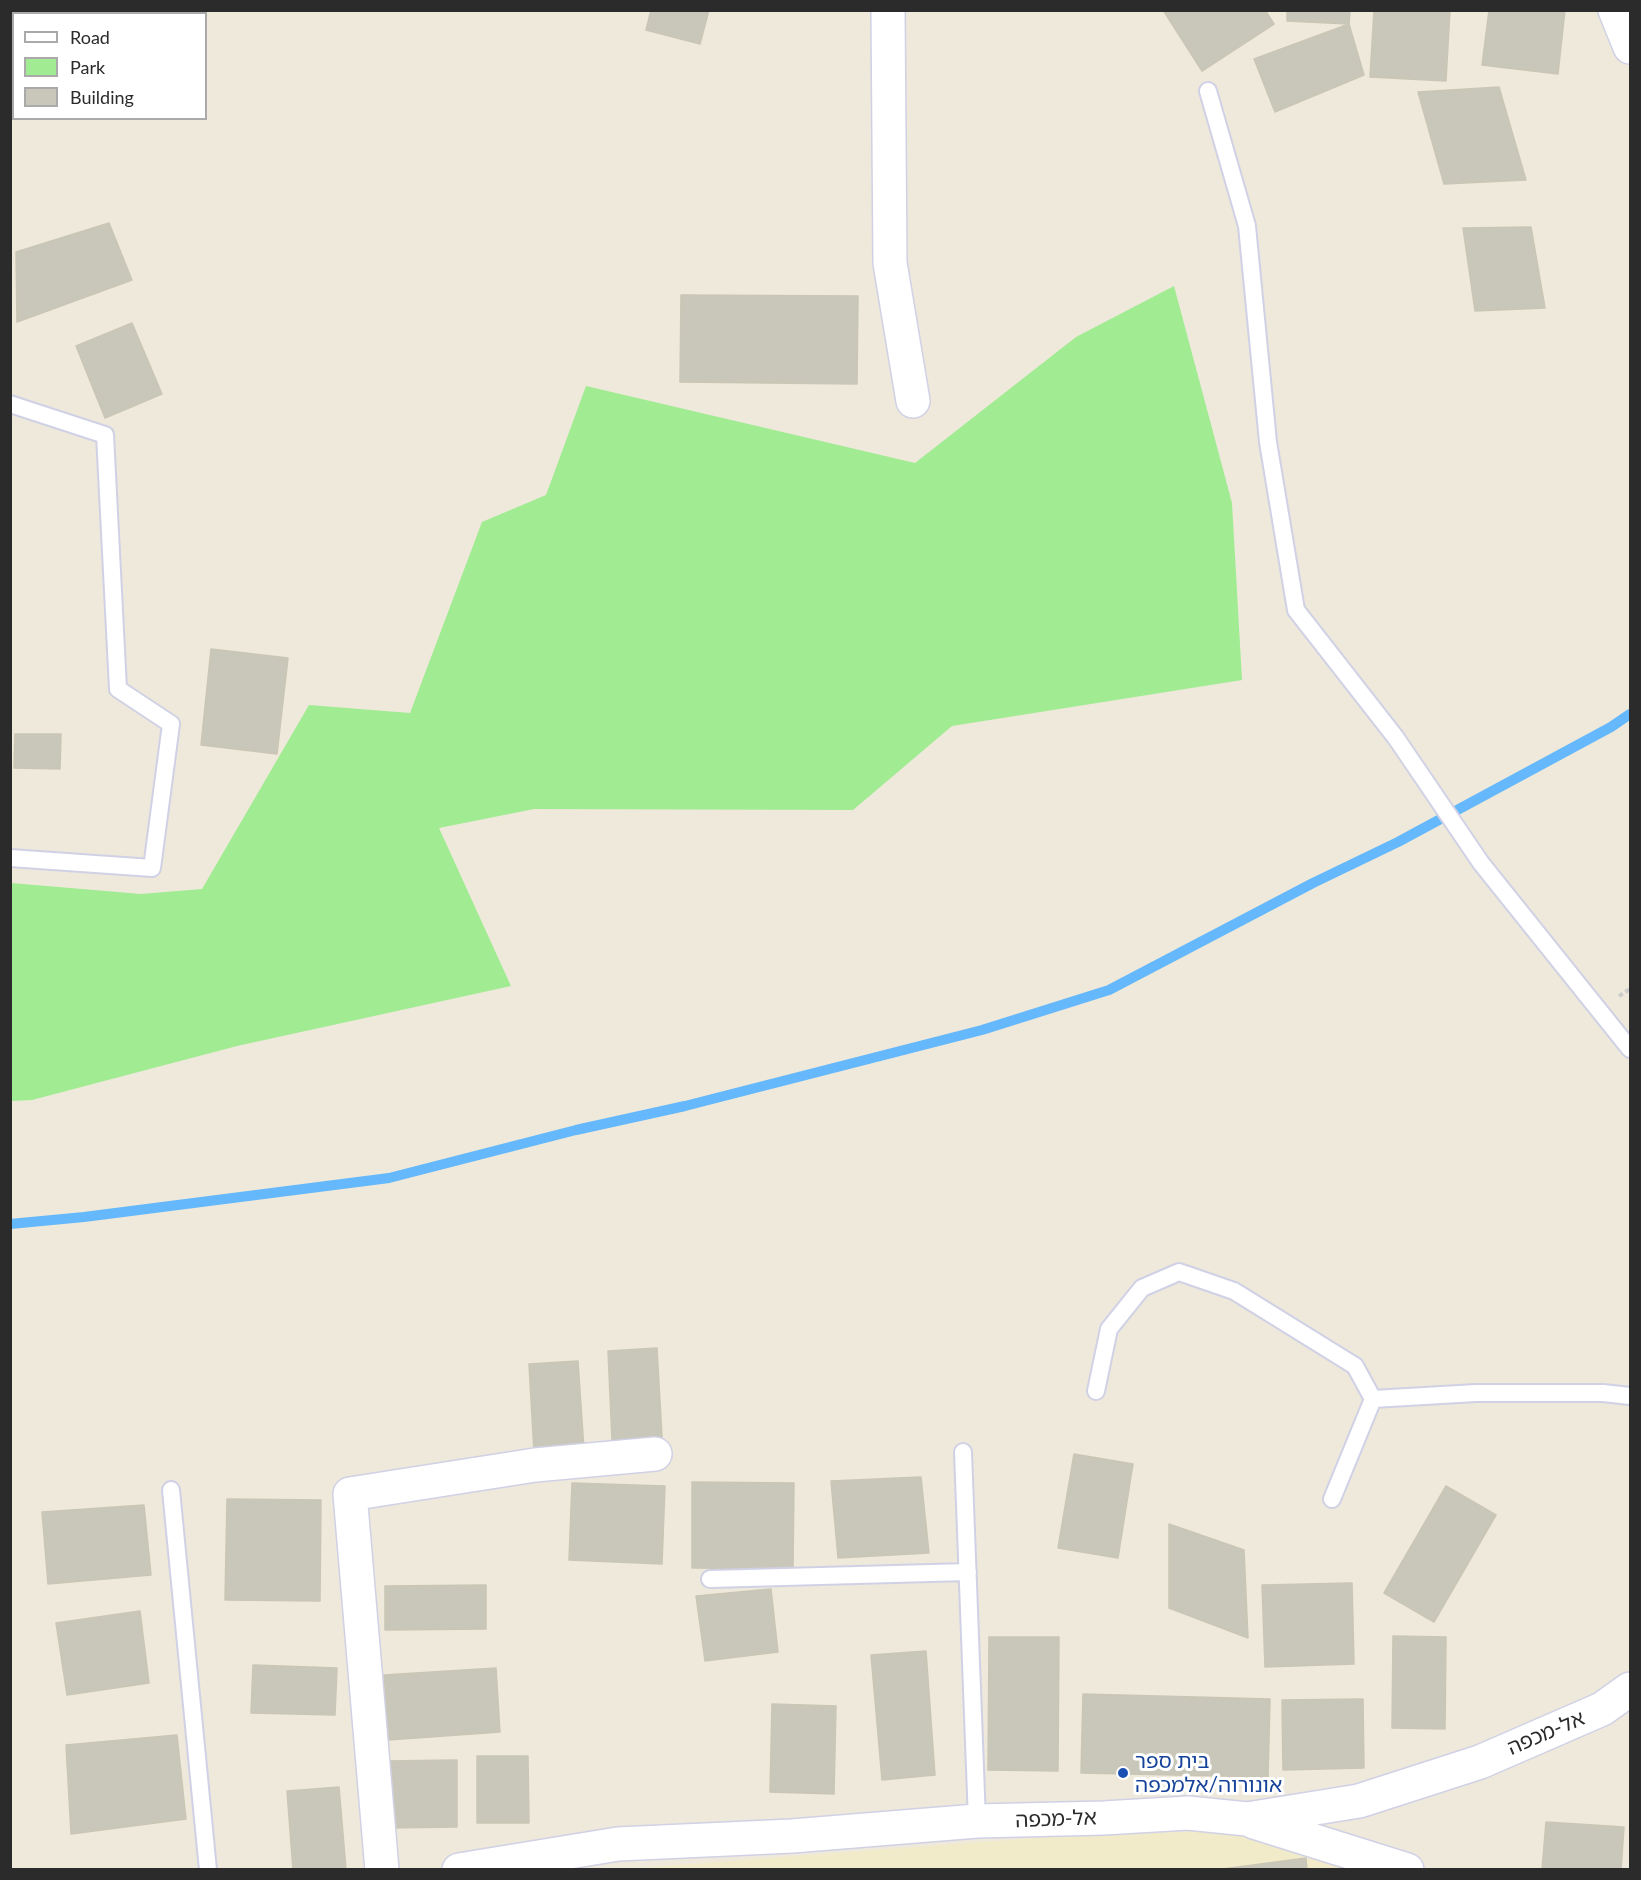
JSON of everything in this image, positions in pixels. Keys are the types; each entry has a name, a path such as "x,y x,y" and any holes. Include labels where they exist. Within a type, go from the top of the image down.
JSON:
{"street":[{"path":"888,10 890,263 913,401"},
{"path":"1615,10 1630,47"},
{"path":"382,1869 350,1494 534,1465 655,1455"},
{"name":"אל-מכפה","path":"459,1869 499,1866 618,1844 792,1836 977,1821 1104,1818 1188,1813 1247,1819 1359,1802 1480,1762 1602,1709 1630,1689"},
{"path":"1247,1819 1407,1869"}],"lane":[{"path":"1208,91 1247,226 1268,442 1296,610 1396,738 1481,863 1630,1049"},
{"path":"10,404 105,435 118,689 171,724 152,868 10,858"},
{"path":"1096,1391 1109,1329 1142,1288 1179,1272 1234,1291 1355,1366 1373,1399"},
{"path":"1373,1399 1476,1393 1603,1393 1630,1396"},
{"path":"1332,1499 1373,1399"},
{"path":"963,1452 977,1821"},
{"path":"171,1490 208,1869"},
{"path":"710,1579 968,1572"}],"shaded area":[{"path":"1244,1830 1359,1870 612,1870 1074,1835"}],"green space":[{"path":"1174,286 1232,503 1242,680 952,726 853,810 534,809 439,828 511,986 237,1046 32,1100 11,1101 11,883 141,894 202,889 309,705 410,713 482,522 546,495 586,386 915,463 1076,337"}],"building":[{"path":"651,10 709,10 700,44 646,30"},
{"path":"1163,10 1265,10 1274,24 1202,71"},
{"path":"1287,10 1350,10 1349,24 1287,21"},
{"path":"1374,10 1450,10 1446,81 1370,77"},
{"path":"1489,10 1565,10 1558,74 1482,65"},
{"path":"1349,24 1364,75 1275,112 1254,59"},
{"path":"1499,87 1526,180 1444,184 1418,92"},
{"path":"109,223 132,280 17,322 16,252"},
{"path":"1531,227 1545,308 1475,311 1463,228"},
{"path":"681,295 858,296 857,384 680,382"},
{"path":"132,323 162,394 105,418 76,346"},
{"path":"211,649 288,658 277,754 201,745"},
{"path":"15,734 61,734 60,769 14,768"},
{"path":"657,1348 662,1437 612,1440 608,1351"},
{"path":"578,1361 584,1450 534,1453 529,1364"},
{"path":"1074,1454 1133,1464 1118,1558 1058,1548"},
{"path":"921,1477 929,1553 838,1558 831,1481"},
{"path":"692,1482 794,1483 793,1569 692,1568"},
{"path":"572,1483 665,1486 662,1564 569,1560"},
{"path":"1446,1486 1496,1515 1434,1622 1384,1593"},
{"path":"227,1499 321,1500 320,1601 225,1600"},
{"path":"144,1505 151,1575 48,1584 42,1512"},
{"path":"1169,1524 1244,1550 1248,1638 1169,1608"},
{"path":"1352,1583 1354,1664 1265,1667 1262,1585"},
{"path":"486,1585 486,1629 385,1630 385,1586"},
{"path":"771,1589 778,1652 705,1661 696,1596"},
{"path":"140,1611 149,1683 67,1695 56,1623"},
{"path":"1393,1636 1446,1637 1445,1729 1392,1728"},
{"path":"989,1637 1059,1637 1058,1771 988,1770"},
{"path":"926,1651 935,1775 882,1780 871,1655"},
{"path":"253,1665 337,1668 335,1715 251,1713"},
{"path":"496,1668 500,1732 388,1740 384,1675"},
{"path":"1083,1694 1270,1699 1268,1777 1081,1773"},
{"path":"1363,1699 1364,1768 1283,1770 1282,1700"},
{"path":"772,1704 836,1706 834,1794 770,1792"},
{"path":"177,1735 186,1819 71,1834 66,1745"},
{"path":"477,1756 528,1756 529,1823 477,1823"},
{"path":"457,1760 457,1827 387,1828 387,1761"},
{"path":"339,1787 346,1869 293,1870 287,1791"},
{"path":"1546,1822 1624,1827 1621,1870 1542,1870"},
{"path":"1306,1858 1307,1870 1215,1870"}],"waterway":[{"path":"10,1224 84,1217 389,1178 576,1130 685,1106 982,1030 1109,990 1313,883 1398,842 1611,727 1630,714"}],"place":[{"name":"בית ספר אונורוה/אלמכפה","path":"1123,1773"}]}
